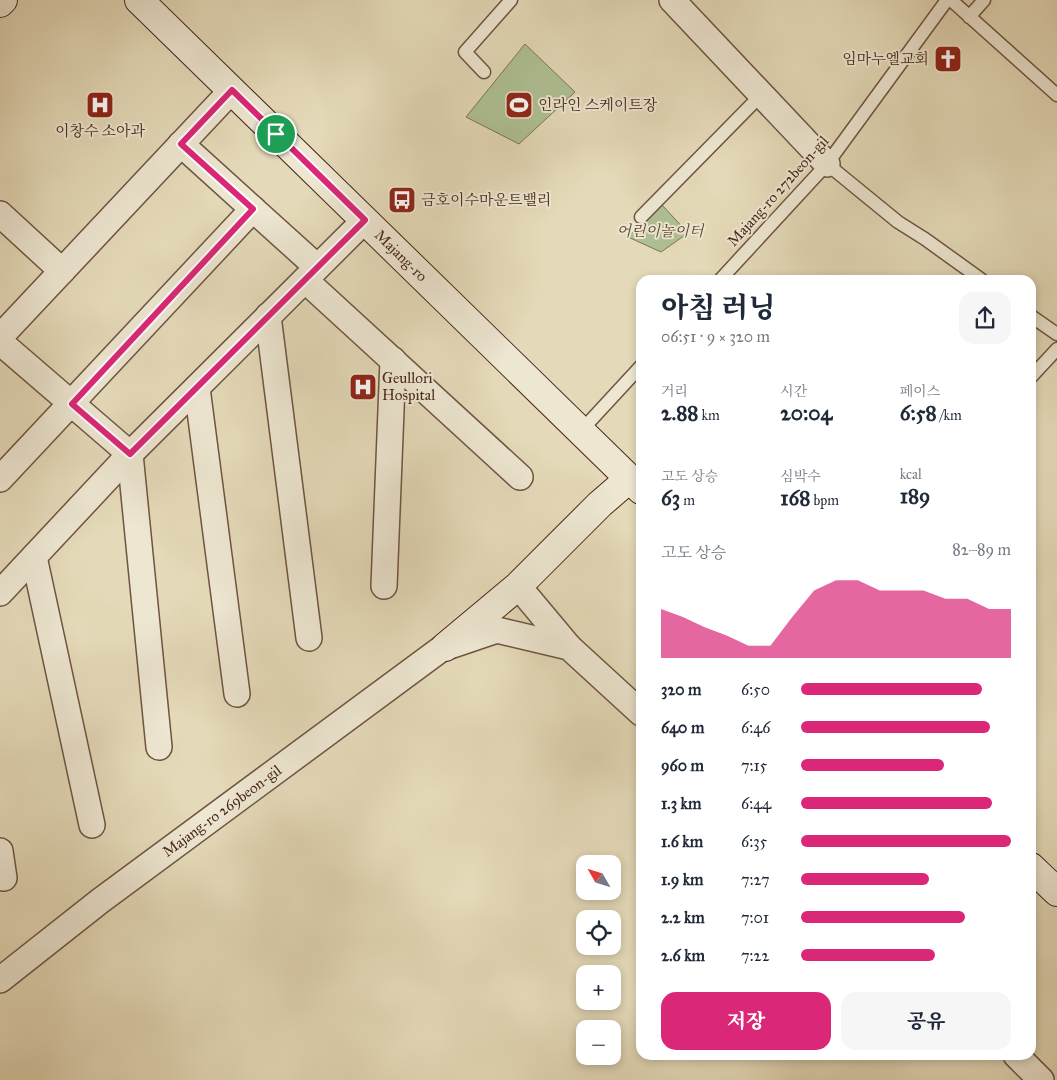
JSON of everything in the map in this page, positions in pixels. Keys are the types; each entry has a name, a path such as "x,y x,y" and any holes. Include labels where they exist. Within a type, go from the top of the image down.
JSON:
{"main road":[{"path":"0,3 3,0"},
{"name":"Majang-ro","path":"139,0 635,484"},
{"path":"445,647 518,586 600,504 635,484"},
{"path":"1036,872 1057,892"}],"street":[{"path":"672,0 827,164"},
{"path":"0,337 232,90"},
{"path":"181,144 253,209 311,274 393,360 520,476"},
{"path":"0,479 253,209"},
{"path":"0,214 62,271"},
{"path":"0,593 130,454 365,220"},
{"path":"268,316 309,638"},
{"path":"0,342 130,454 159,747"},
{"path":"384,586 393,360"},
{"path":"197,388 237,694"},
{"path":"34,557 92,825"},
{"path":"518,586 569,648 636,708"},
{"name":"Majang-ro 269beon-gil","path":"0,980 100,901 441,649 497,630 569,648"},
{"path":"0,851 4,878"},
{"path":"1021,1060 1041,1080"}],"lane":[{"path":"484,72 465,52 511,0"},
{"path":"949,0 1057,95"},
{"name":"Majang-ro 272beon-gil","path":"725,275 827,164 949,0"},
{"path":"969,17 984,0"},
{"path":"641,217 761,95"},
{"path":"827,164 898,222 975,275"},
{"path":"1036,319 1057,334"},
{"path":"1036,372 1057,349"},
{"path":"580,432 636,371"}],"green space":[{"name":"인라인 스케이트장","path":"525,44 575,92 519,144 466,117"},
{"name":"어린이놀이터","path":"662,205 688,233 661,252 628,237"}],"place":[{"name":"임마누엘교회","path":"948,59"},
{"name":"이창수 소아과","path":"100,105"},
{"name":"인라인 스케이트장","path":"519,105"},
{"name":"금호이수마운트밸리","path":"402,200"},
{"name":"Geullori Hospital","path":"363,387"}],"route":[{"path":"232,90 276,134 365,220 130,454 72,404 253,209 181,144 232,90"}]}
